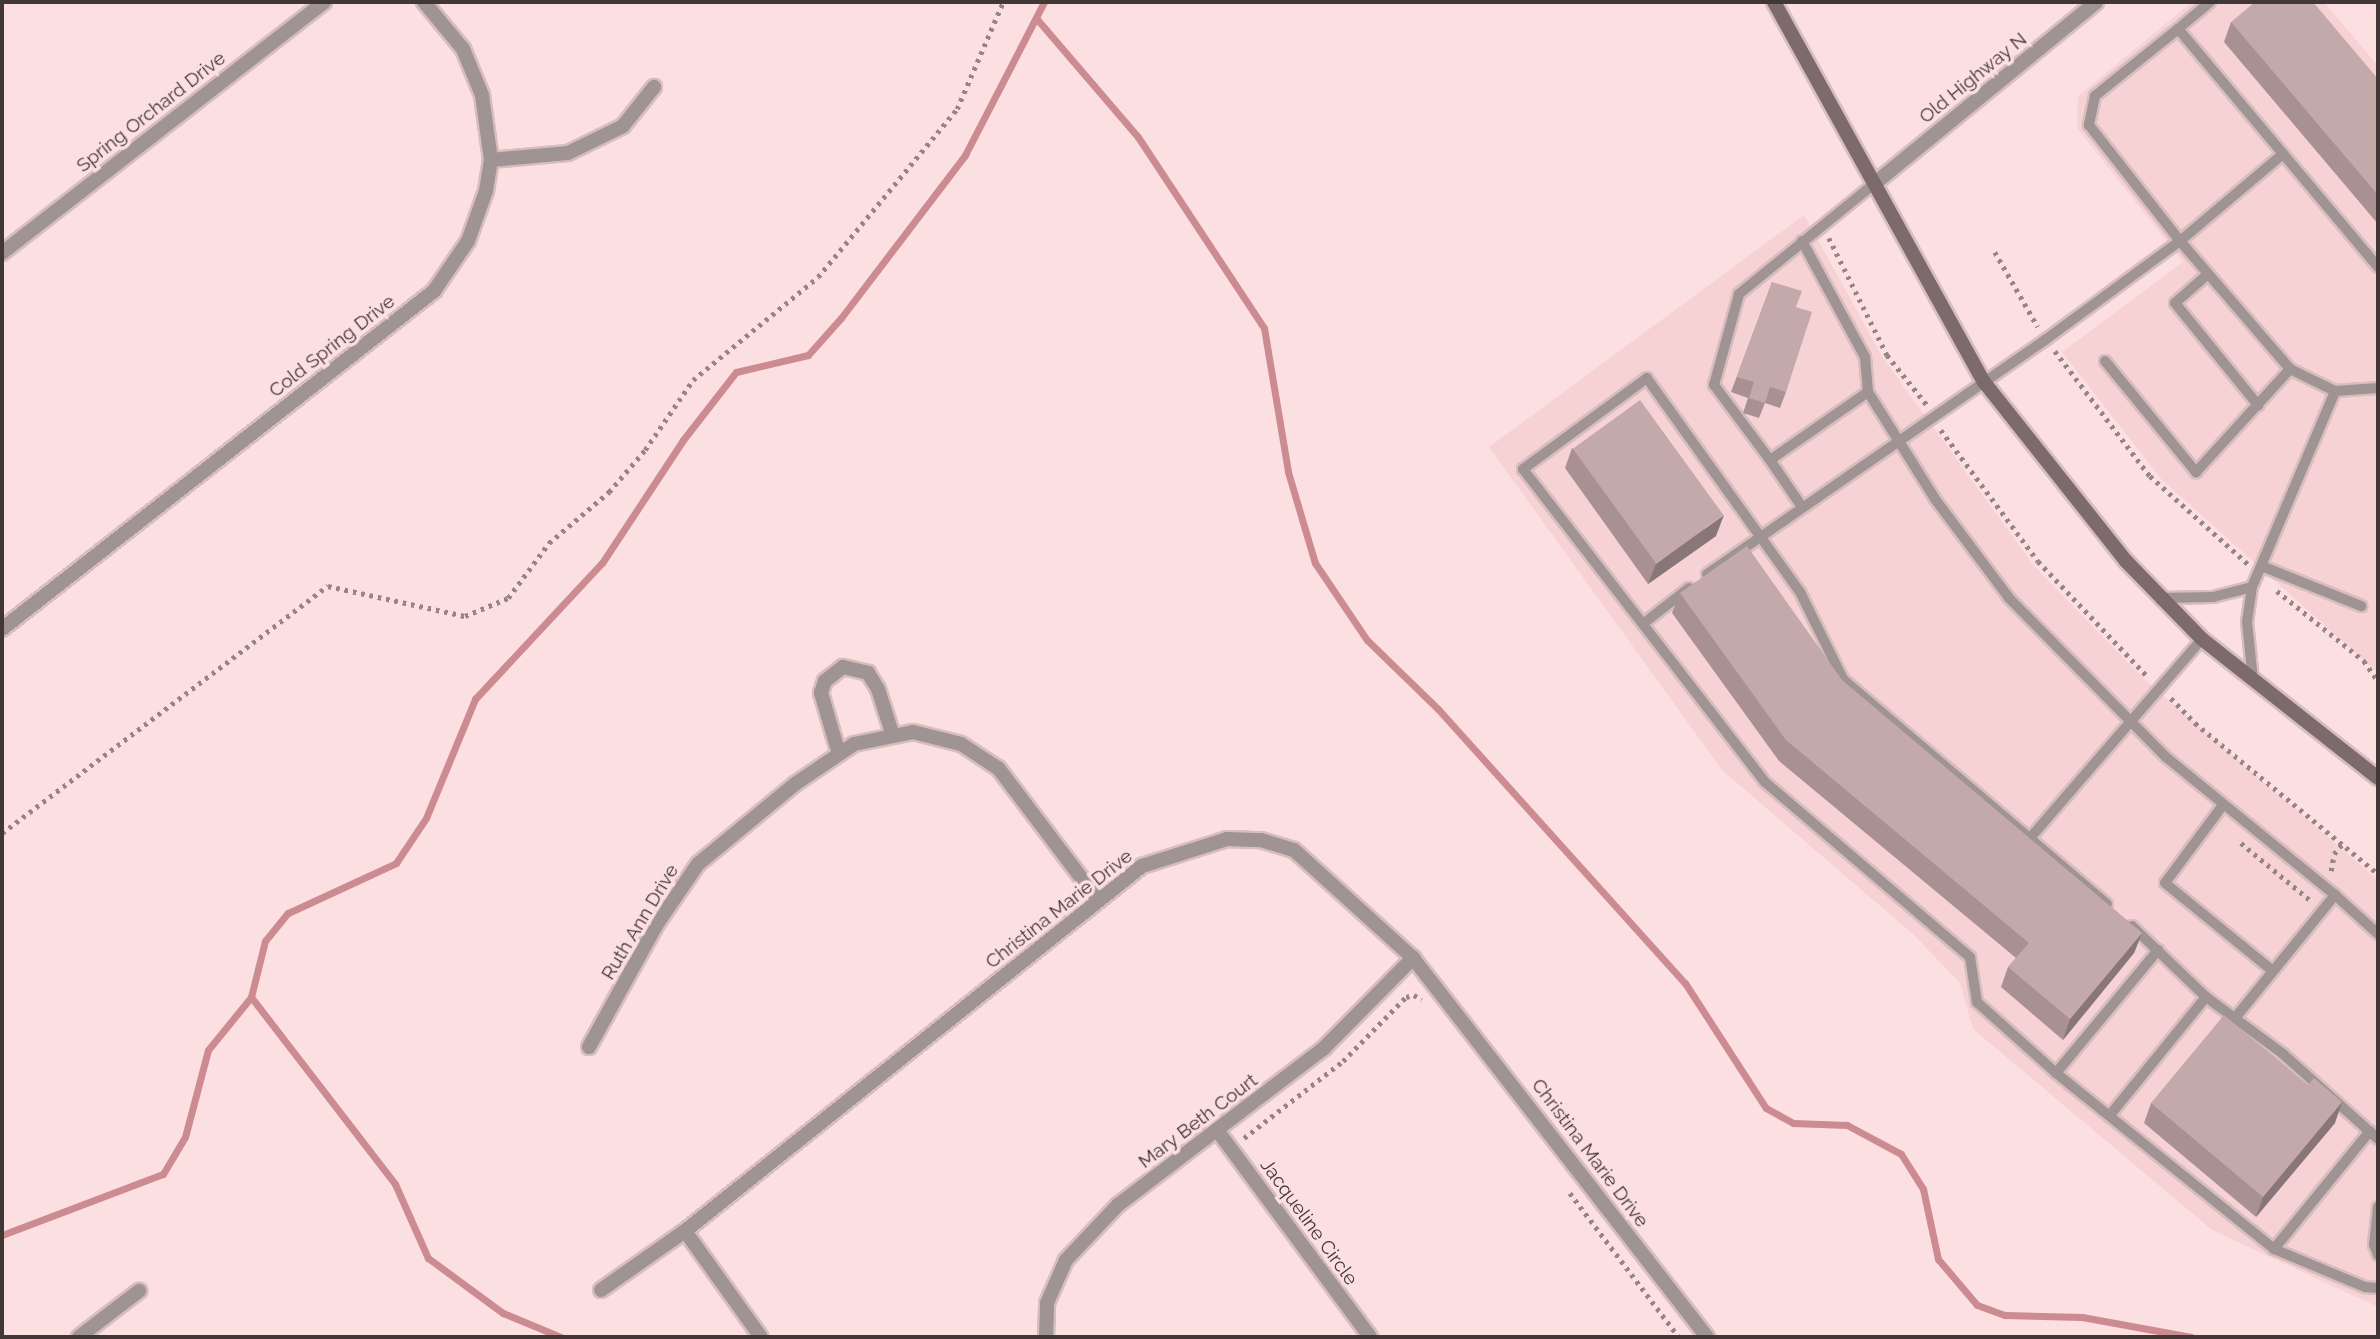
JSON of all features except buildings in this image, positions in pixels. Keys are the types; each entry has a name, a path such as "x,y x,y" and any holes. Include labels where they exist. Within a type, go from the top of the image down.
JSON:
{"main road":[{"path":"1774,2 1984,382 2126,561 2162,598 2203,639 2378,778"}],"street":[{"name":"Spring Orchard Drive","path":"2,253 324,2"},
{"name":"Cold Spring Drive","path":"2,629 434,291 468,241 486,191 491,160 482,95 463,49 424,2"},
{"name":"Old Highway N","path":"1874,184 2096,2"},
{"path":"491,160 568,153 623,126 654,87"},
{"path":"839,754 821,693 825,681 842,667 867,673 878,689 893,736"},
{"name":"Ruth Ann Drive","path":"589,1047 657,924 698,864 854,744 913,732 961,744 999,769 1098,900"},
{"name":"Christina Marie Drive","path":"601,1290 685,1231 1142,866 1227,839 1261,840 1294,850 1413,958 1707,1337"},
{"name":"Mary Beth Court","path":"1046,1337 1047,1303 1066,1260 1118,1205 1324,1048 1413,958"},
{"name":"Jacqueline Circle","path":"1217,1130 1370,1337"},
{"path":"685,1231 761,1337"},
{"path":"79,1337 139,1292"}],"lane":[{"path":"2210,2 2095,96 2090,125 2179,241 2290,369 2335,390 2378,388"},
{"path":"2178,29 2378,267"},
{"path":"1644,623 1758,535 1900,443 2045,340 2179,241 2283,154"},
{"path":"1802,507 1714,385 1739,294 1874,184"},
{"path":"1802,241 1865,356 1868,392 1935,499 2009,598 2131,722 2223,805 2335,895 2378,934"},
{"path":"2208,274 2175,303 2258,405"},
{"path":"2105,361 2196,472 2290,369"},
{"path":"2378,1139 2283,1054 2206,997 2158,950 2031,837 1843,679 1800,592 1647,377 1523,469 1765,782 1970,957 1976,1002 2056,1073 2274,1250 2365,1287 2378,1288"},
{"path":"2253,680 2247,622 2252,587 2262,571 2335,390"},
{"path":"1770,460 1868,392"},
{"path":"2262,571 2361,606"},
{"path":"2162,598 2213,597 2252,587"},
{"path":"2031,837 2203,639"},
{"path":"2223,805 2165,883 2273,971"},
{"path":"2235,1018 2335,895"},
{"path":"2056,1073 2158,950"},
{"path":"2110,1115 2206,997"},
{"path":"2274,1250 2370,1131"},
{"path":"2378,1207 2374,1245 2378,1255"}],"path":[{"path":"2,833 328,586 465,617 508,598 549,543 609,492 645,450 693,380 818,277 957,109 1003,2"},
{"path":"1821,225 1887,355 2038,561 2195,723 2378,874"},
{"path":"1995,252 2045,340 2150,476 2364,662 2378,681"},
{"path":"1232,1149 1343,1060 1406,997 1413,995 1431,1010"},
{"path":"1562,1182 1679,1337"}],"shaded area":[{"path":"2192,2 2324,2 2378,66 2378,673 2162,480 2062,352 2183,262 2077,128 2078,96"},
{"path":"1804,215 1883,358 2035,567 2144,679 2378,880 2378,1307 2212,1230 1973,1029 1960,983 1914,935 1722,770 1489,447"}],"waterway":[{"path":"2,1235 163,1174 185,1137 208,1050 251,997 265,941 288,913 396,863 426,818 475,699 602,563 683,440 736,372 808,355 841,318 965,155 1044,2"},
{"path":"1036,18 1138,137 1264,328 1288,472 1315,563 1367,640 1438,709 1685,983 1766,1108 1793,1123 1847,1125 1901,1154 1923,1189 1938,1259 1977,1305 2005,1315 2082,1317 2191,1337"},
{"path":"251,997 395,1184 428,1258 503,1313 561,1337"}]}
